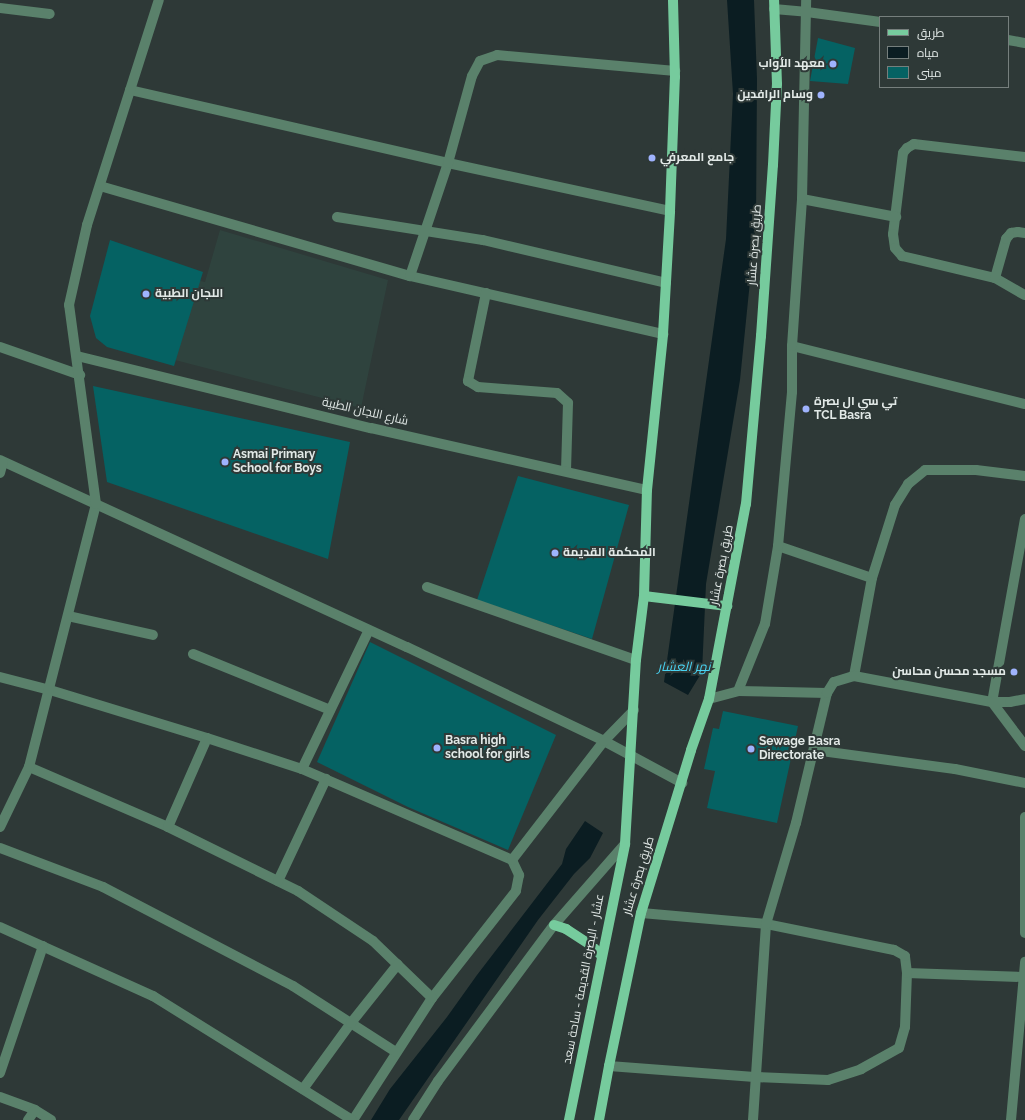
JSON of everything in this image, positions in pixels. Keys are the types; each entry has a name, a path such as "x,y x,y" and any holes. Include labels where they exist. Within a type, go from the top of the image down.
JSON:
{"main road":[{"name":"عشار - البصرة القديمة - ساحة سعد","path":"569,1120 601,955 625,844 636,660 644,596 647,490 663,334 666,283 675,71 673,0"},
{"name":"طريق بصرة عشار","path":"599,1120 608,1066 641,913 682,784 691,750 709,699 746,504 761,336 777,84 774,5"},
{"path":"644,596 727,606"},
{"path":"554,925 566,929 590,945 601,955"}],"street":[{"path":"0,827 4,807 29,767 50,690 96,504 80,375 69,305 87,225 159,0"},
{"path":"738,691 765,624 778,546 792,392 792,346 802,199 806,0"},
{"path":"774,5 806,12 879,22"},
{"path":"0,8 50,14"},
{"path":"1009,40 1025,43"},
{"path":"410,276 448,163 472,76 480,61 497,55 675,71"},
{"path":"130,90 448,163 670,211"},
{"path":"1025,158 914,144 903,153 893,234 894,248 902,256 995,278 1025,295"},
{"path":"100,186 410,276 663,334"},
{"path":"802,199 896,217"},
{"path":"337,217 483,240 666,283"},
{"path":"995,278 1006,239 1011,233 1025,233"},
{"path":"486,293 468,380 478,387 557,393 568,403 566,471"},
{"path":"792,346 1025,404"},
{"path":"0,347 80,375"},
{"name":"شارع اللجان الطبية","path":"77,356 371,428 647,490"},
{"path":"0,473 2,461 408,647 604,741 682,784"},
{"path":"854,676 872,578 895,505 908,484 925,470 976,470 1025,476"},
{"path":"1024,524 992,702 1025,746"},
{"path":"778,546 872,578"},
{"path":"427,587 636,660"},
{"path":"68,616 153,635"},
{"path":"302,769 369,630"},
{"path":"193,654 330,710"},
{"path":"753,1120 766,924 796,824 827,693 834,682 854,676 992,702 1010,702 1025,699"},
{"path":"0,677 50,690 302,769 512,860 519,875 516,890 432,998 353,1120 153,996 0,927"},
{"path":"709,699 738,691 827,693"},
{"path":"512,860 604,741 634,710"},
{"path":"168,827 207,738"},
{"path":"814,750 955,769 1025,782"},
{"path":"29,767 168,827 298,891 373,941 432,998"},
{"path":"278,881 326,779"},
{"path":"1025,817 1025,933"},
{"path":"413,1120 438,1081 554,925 625,844"},
{"path":"0,848 103,887 293,986 396,1052"},
{"path":"608,1066 755,1077 828,1080 861,1069 899,1048 905,1026 908,974 905,956 894,950 766,924 641,913"},
{"path":"0,1073 43,946"},
{"path":"1011,1120 1025,962"},
{"path":"303,1089 351,1023 398,964"},
{"path":"908,974 1024,977"},
{"path":"0,1097 35,1110 51,1120"},
{"path":"28,1120 35,1110"}],"shaded area":[{"path":"220,230 388,280 361,408 175,360 196,280 205,282"}],"water":[{"name":"نهر العشار","path":"727,0 754,0 757,79 756,222 740,380 706,584 702,672 688,695 664,682 726,239 733,94"},
{"path":"585,821 603,833 590,858 574,874 538,920 399,1120 371,1120 390,1089 447,1017 477,975 562,864 566,849"}],"building":[{"name":"معهد الأواب","path":"818,38 855,48 848,84 810,81"},
{"name":"اللجان الطبية","path":"110,240 203,272 174,366 107,347 96,338 90,316"},
{"name":"Asmai Primary School for Boys","path":"93,386 350,442 328,559 107,482"},
{"name":"المحكمة القديمة","path":"518,476 629,505 592,639 477,600"},
{"name":"Basra high school for girls","path":"370,642 556,735 508,850 408,807 317,762"},
{"name":"Sewage Basra Directorate","path":"723,711 798,726 777,823 707,808 715,771 704,769 713,728 719,729"}],"place":[{"name":"معهد الأواب","path":"833,64"},
{"name":"وسام الرافدين","path":"821,95"},
{"name":"جامع المعرفي","path":"652,158"},
{"name":"اللجان الطبية","path":"146,294"},
{"name":"تي سي ال بصرة TCL Basra","path":"806,409"},
{"name":"Asmai Primary School for Boys","path":"225,462"},
{"name":"المحكمة القديمة","path":"555,553"},
{"name":"مسجد محسن محاسن","path":"1014,672"},
{"name":"Basra high school for girls","path":"437,748"},
{"name":"Sewage Basra Directorate","path":"751,749"}]}
